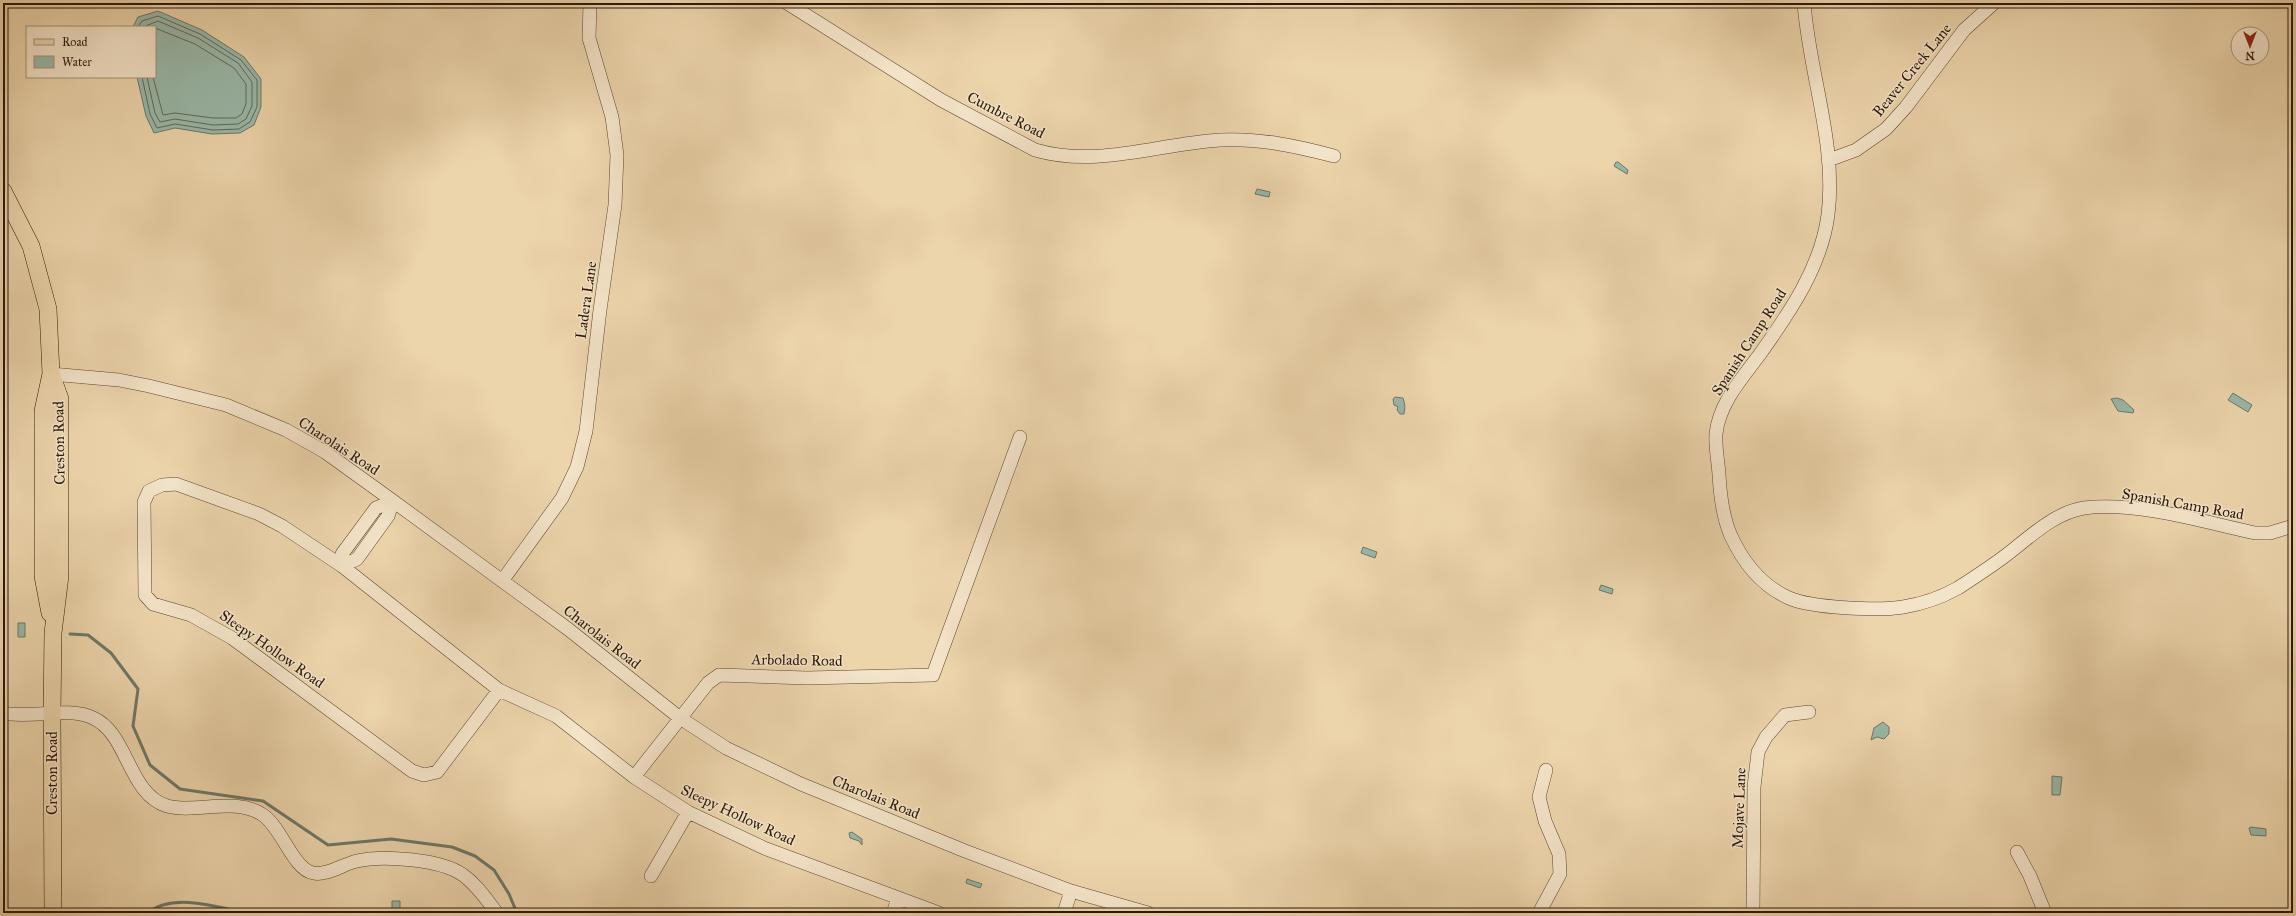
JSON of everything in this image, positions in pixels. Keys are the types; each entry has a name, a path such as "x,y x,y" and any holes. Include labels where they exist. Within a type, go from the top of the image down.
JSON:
{"main road":[{"name":"Creston Road","path":"3,190 30,246 44,291 50,332 52,374 43,411 43,576 53,633 53,913"}],"street":[{"name":"Ladera Lane","path":"502,581 562,498 570,484 577,467 586,431 600,310 615,205 617,162 612,117 589,38 590,3"},
{"name":"Cumbre Road","path":"787,3 941,100 1035,150 1049,154 1064,157 1097,157 1219,140 1256,140 1295,146 1334,156"},
{"name":"Spanish Camp Road","path":"1804,3 1829,160 1828,214 1812,269 1785,318 1730,396 1721,414 1716,434 1720,483 1728,528 1739,552 1761,580 1790,598 1823,605 1900,607 1922,603 1955,590 1999,561 2056,517 2082,508 2104,508 2161,513 2255,532 2270,532 2293,526"},
{"name":"Beaver Creek Lane","path":"1829,160 1856,150 1886,129 1906,107 1964,30 1994,3"},
{"name":"Charolais Road","path":"52,374 118,380 149,386 226,406 286,430 325,452 393,501 568,630 680,718 726,748 801,784 1071,891 1148,913"},
{"name":"Arbolado Road","path":"634,777 708,683 719,675 807,678 933,675 1020,437"},
{"name":"Sleepy Hollow Road","path":"499,690 437,772 424,775 412,771 216,628 191,615 153,604 145,595 144,502 149,491 162,485 176,484 201,491 259,514 282,526 342,566 499,690 556,716 634,777 688,812 764,848 939,913"},
{"path":"342,566 357,559 388,516 393,501"},
{"name":"Mojave Lane","path":"1753,913 1754,787 1758,752 1766,737 1785,715 1809,712"},
{"path":"3,713 76,714 93,717 104,725 143,788 154,799 166,806 232,806 246,808 261,814 280,831 300,864 306,870 322,873 355,861 385,858 447,867 461,874 474,884 497,913"},
{"path":"1538,913 1560,874 1559,854 1545,821 1539,797 1546,770"},
{"path":"651,876 688,812"},
{"path":"2017,852 2030,876 2044,913"},
{"path":"1064,913 1071,891"},
{"path":"893,913 898,899"}],"water":[{"path":"158,11 202,30 244,57 261,79 261,107 254,125 240,133 212,134 175,128 154,133 146,116 137,78 156,78 156,26 134,26 138,17"},
{"path":"1616,162 1628,170 1627,174 1614,166"},
{"path":"1257,189 1270,192 1269,197 1255,194"},
{"path":"2233,393 2252,405 2248,412 2228,400"},
{"path":"1395,397 1403,398 1405,406 1404,414 1400,414 1397,410 1398,407 1394,405 1393,399"},
{"path":"2117,398 2123,400 2134,410 2133,413 2118,411 2111,399"},
{"path":"1363,547 1377,552 1375,558 1361,553"},
{"path":"1601,585 1613,589 1612,594 1599,590"},
{"path":"18,623 25,623 25,637 18,637"},
{"path":"1883,722 1889,727 1889,734 1884,739 1877,737 1871,740 1874,728"},
{"path":"2052,776 2062,777 2060,795 2052,795"},
{"path":"2249,828 2266,829 2266,836 2251,835"},
{"path":"852,832 862,839 862,845 859,841 850,838 849,833"},
{"path":"967,879 982,884 980,888 966,883"},
{"path":"392,901 400,901 400,913 392,913"}],"waterway":[{"path":"70,634 88,635 111,653 138,689 133,726 150,765 180,789 263,801 328,845 391,839 452,847 475,856 494,870 509,894 517,913"},
{"path":"148,913 157,907 166,904 188,902 232,910 235,913"}]}
